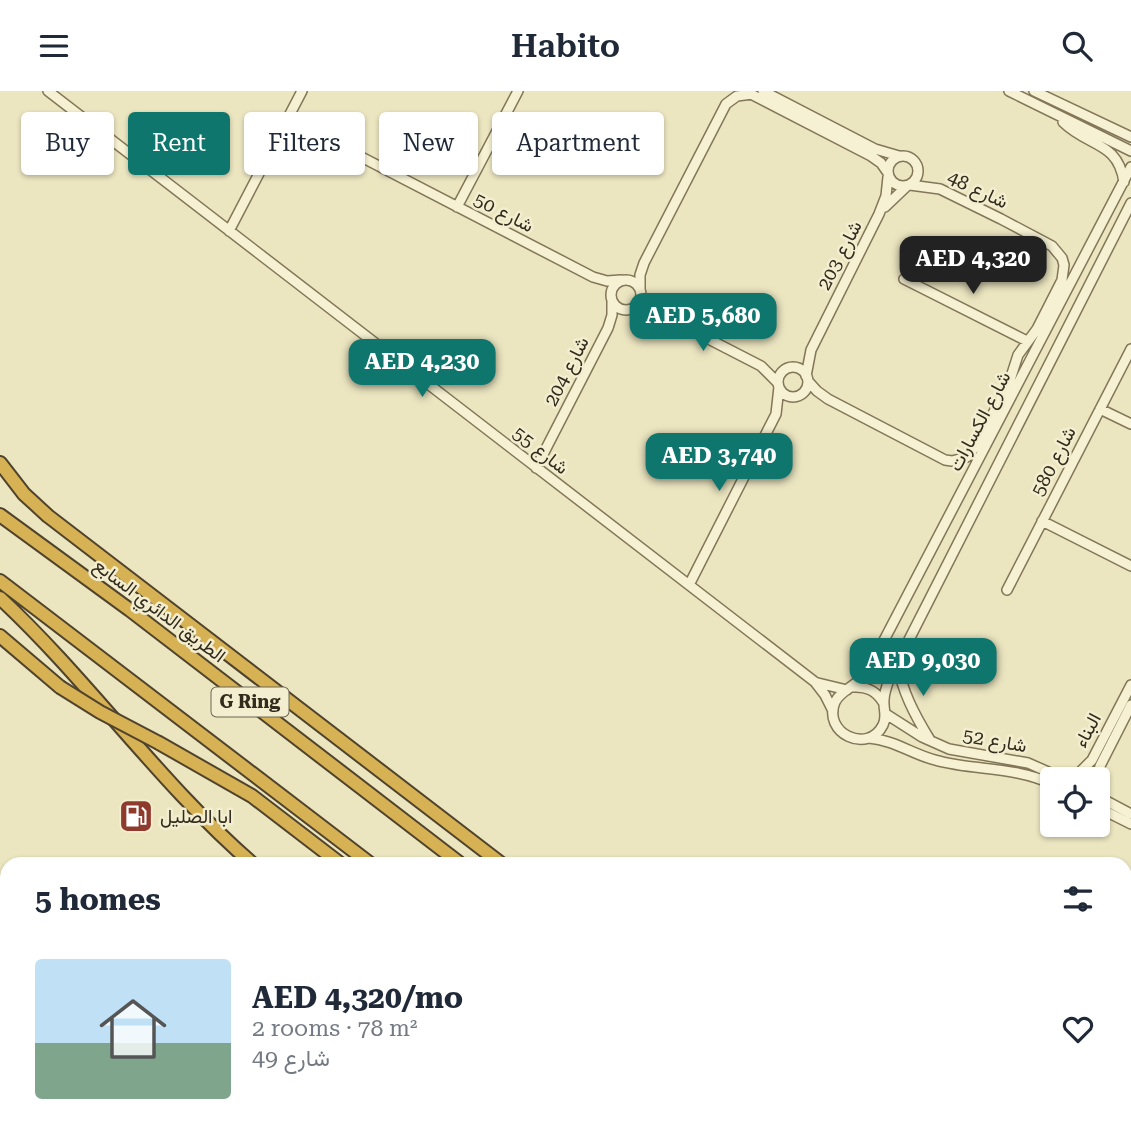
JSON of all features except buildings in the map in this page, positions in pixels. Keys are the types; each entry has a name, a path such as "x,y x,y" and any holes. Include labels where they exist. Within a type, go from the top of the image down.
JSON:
{"highway":[{"path":"0,463 24,493 48,516 493,857"},
{"name":"الطريق الدائري السابع","path":"0,516 130,610 452,857"},
{"name":"G Ring","path":"0,581 362,857"},
{"path":"0,599 60,656 183,798 245,857"},
{"path":"0,636 60,687 252,796 332,857"}],"street":[{"name":"شارع 55","path":"48,91 815,682 833,711"},
{"path":"292,112 302,91"},
{"path":"457,207 518,91"},
{"path":"725,91 726,104"},
{"path":"630,310 639,303 640,275 644,263 726,104 737,96 748,93 872,156 881,163 896,185 908,185 917,176 917,165 910,157 875,149 763,91"},
{"path":"1009,91 1131,151"},
{"path":"1034,91 1131,137"},
{"path":"1057,115 1079,135 1115,156 1120,164 1124,182"},
{"path":"1111,128 1131,127"},
{"path":"888,175 890,163 899,156"},
{"name":"شارع 50","path":"365,159 593,277 607,281 623,280"},
{"name":"شارع الكسارات","path":"833,711 835,702 862,680 869,669 1131,167"},
{"path":"229,231 258,175"},
{"name":"شارع 203","path":"807,378 811,350 879,214 886,196 888,175"},
{"name":"شارع 203","path":"879,214 908,185"},
{"name":"شارع 48","path":"908,185 933,187 949,193 1052,246 1062,258"},
{"name":"شارع الكسارات","path":"883,702 897,661 1129,207"},
{"name":"شارع الكسارات","path":"807,378 817,391 828,399 938,457 960,460 976,446 1011,376 1016,360 1037,329 1062,280 1062,258"},
{"path":"644,263 613,287 611,299 618,309 646,309 659,313 761,366 787,395 795,396"},
{"name":"شارع 50","path":"593,277 611,299"},
{"path":"904,279 1027,341"},
{"path":"623,280 631,280 659,313"},
{"name":"شارع 204","path":"536,468 608,328 612,315 611,299"},
{"name":"شارع 204","path":"608,328 630,310"},
{"path":"1011,376 1042,339"},
{"name":"شارع 580","path":"1007,590 1131,349"},
{"name":"شارع 203","path":"789,368 811,350"},
{"path":"689,585 776,414 804,391 807,378 800,369 761,366"},
{"path":"776,414 780,374 789,368"},
{"path":"1100,409 1131,424"},
{"path":"1042,521 1131,566"},
{"path":"897,661 901,683 912,710 931,741"},
{"name":"شارع 55","path":"815,682 850,689"},
{"name":"البناء","path":"1086,767 1131,685"},
{"path":"833,711 834,722 844,734 859,740 869,738 879,731 886,714 879,696 867,688 850,689"},
{"name":"البناء","path":"1100,767 1131,705"},
{"name":"شارع 52","path":"886,714 931,741 963,754 1028,763 1040,768"},
{"name":"شارع 52","path":"869,738 889,741 935,760 1009,770 1040,780"},
{"path":"1110,805 1131,814"},
{"path":"1110,808 1131,824"}],"place":[{"name":"ابا الصليل","path":"136,816"}]}
